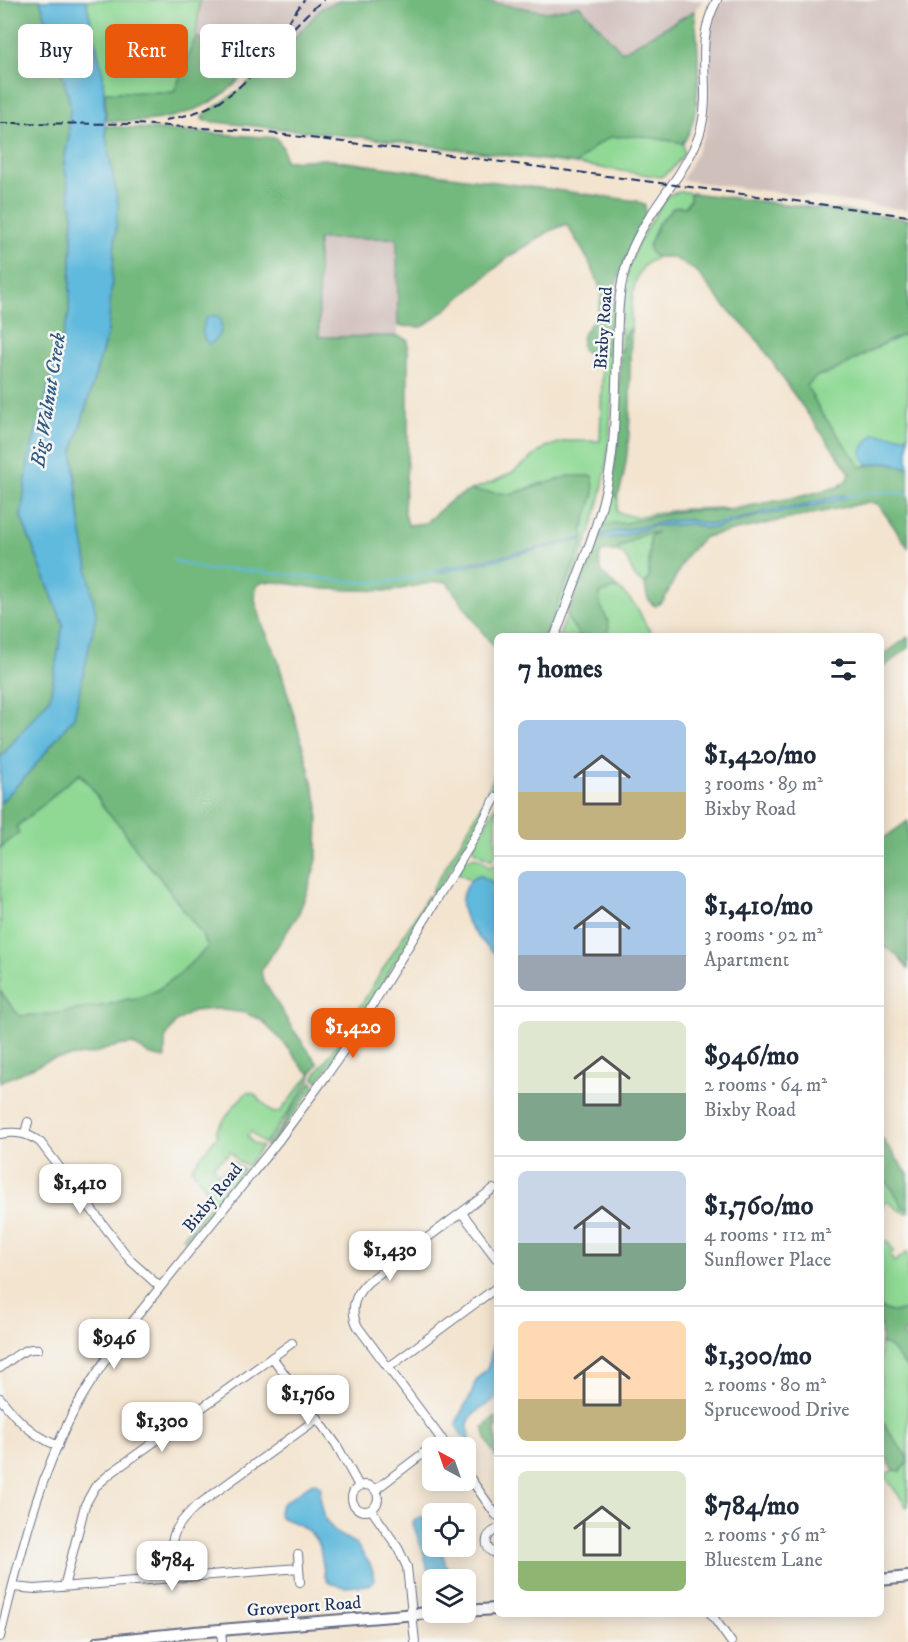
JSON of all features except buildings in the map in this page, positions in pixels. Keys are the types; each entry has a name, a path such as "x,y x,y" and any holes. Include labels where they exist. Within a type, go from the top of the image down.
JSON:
{"main road":[{"path":"884,1580 908,1577"},
{"path":"476,1610 494,1609"},
{"name":"Groveport Road","path":"98,1642 422,1614"}],"street":[{"name":"Bixby Road","path":"556,633 591,538 606,488 612,455 615,416 618,309 627,261 638,237 686,162 698,138 705,104 704,36 717,0"},
{"name":"Bixby Road","path":"0,1637 46,1474 74,1411 105,1361 160,1287 284,1133 329,1072 468,849 494,801"},
{"path":"25,1133 28,1122"},
{"path":"0,1134 25,1133 40,1142 131,1261 160,1287"},
{"path":"440,1437 355,1320 354,1305 358,1294 368,1282 493,1189"},
{"path":"462,1213 494,1255"},
{"path":"388,1367 494,1289"},
{"path":"64,1587 85,1505 95,1487 292,1342"},
{"path":"0,1368 26,1350 38,1349"},
{"path":"272,1357 336,1444 359,1486"},
{"path":"0,1398 29,1431 58,1446"},
{"path":"174,1579 171,1543 174,1532 182,1520 194,1508 318,1418"},
{"path":"375,1490 422,1454"},
{"path":"368,1485 375,1490 377,1503 371,1509 359,1510 353,1504 352,1496 359,1486 368,1485"},
{"path":"476,1487 494,1512"},
{"path":"371,1509 398,1548 407,1567 414,1642"},
{"path":"494,1531 490,1533 486,1543 494,1553"},
{"path":"298,1555 300,1582"},
{"path":"13,1587 35,1589 299,1568"},
{"path":"713,1617 731,1642"},
{"path":"221,1630 222,1642"}],"shaded area":[{"path":"200,0 342,0 322,8 296,36 296,24 200,24 200,39 196,37"},
{"path":"476,0 703,0 694,11 622,52 579,5 548,12"},
{"path":"723,0 908,0 908,210 682,180 707,128 710,81 709,38 716,12"},
{"path":"397,238 398,336 319,337 318,239"}],"green space":[{"path":"0,0 200,0 196,37 188,57 188,24 105,24 105,78 180,78 174,92 0,92"},
{"path":"0,0 40,0 48,24 18,24 18,78 64,78 70,103 69,135 64,162 73,214 69,314 29,457 21,517 63,624 50,698 0,758"},
{"path":"342,0 476,0 548,12 579,5 622,52 694,11 698,79 697,97 690,130 683,143 641,136 610,137 595,146 576,164 202,119 203,115 244,87 252,78 296,78 296,36 322,8"},
{"path":"196,37 200,39 200,78 240,78 221,96 192,111 159,119 106,121 105,92 174,92 180,78 188,78 188,57"},
{"path":"106,126 277,138 283,148 285,161 324,159 637,201 645,205 646,215 634,238 615,287 613,352 593,357 582,350 582,338 595,318 601,294 592,267 566,224 550,231 510,256 422,327 398,326 397,238 318,239 319,337 398,336 408,340 408,447 404,510 408,525 425,523 453,499 471,490 512,494 569,476 593,476 594,493 582,531 583,543 545,633 494,633 494,647 447,582 435,582 391,591 325,589 277,582 263,582 256,586 255,600 263,626 277,657 318,805 317,860 307,892 298,915 261,971 263,980 292,1028 318,1064 311,1074 261,1020 245,1013 216,1009 193,1011 175,1023 165,1039 165,1058 151,1055 132,1044 117,1046 91,1054 52,1059 0,1082 0,991 19,1016 52,1014 107,1005 128,999 133,1000 156,991 179,974 208,946 201,933 80,774 16,827 19,833 0,848 0,803 28,774 74,717 80,522 73,452 108,331"},
{"path":"641,136 683,143 684,154 672,169 661,177 576,164 595,146 610,137"},
{"path":"679,192 690,194 690,200 685,207 673,208 658,224 649,246 656,257 647,263 637,279 632,299 631,328 620,350 623,298 631,260 643,234 668,195"},
{"path":"690,194 908,219 908,333 832,372 817,376 807,386 821,412 861,467 887,462 908,468 908,547 878,504 869,502 705,537 686,556 664,600 656,606 649,600 645,584 649,577 650,538 658,532 643,534 620,547 618,551 604,551 600,554 601,570 618,588 601,593 600,597 609,626 608,633 578,633 567,614 595,539 619,537 653,526 693,524 704,528 715,528 761,515 802,509 846,497 845,495 804,506 766,511 717,524 690,520 669,521 595,536 599,527 605,524 625,523 680,511 728,510 802,496 841,486 850,473 760,343 696,271 676,259 656,257 650,252 649,246 658,224 673,208 685,207 690,200"},
{"path":"631,328 630,424 627,457 620,490 617,496 610,494 608,497 618,439 620,350 623,350 625,336"},
{"path":"908,333 908,437 900,436 862,456 868,465 861,468 821,412 806,385 817,376 832,372"},
{"path":"613,352 609,438 602,489 586,545 552,633 545,633 583,543 582,531 594,493 542,483 512,494 471,490 513,472 546,447 566,441 600,441 602,375 599,356"},
{"path":"610,494 618,497 617,512 634,517 683,509 726,508 724,510 680,511 599,527"},
{"path":"659,532 651,535 649,577 645,584 635,576 626,558 618,549 643,534"},
{"path":"618,588 635,605 653,633 607,633 607,622 599,602 600,593"},
{"path":"567,614 578,633 560,633"},
{"path":"908,637 908,648 884,667 884,655"},
{"path":"79,774 90,785 106,811 122,828 143,859 201,933 208,946 179,974 156,991 133,1000 128,999 107,1005 52,1014 19,1016 0,991 0,848 19,833 15,828"},
{"path":"494,777 494,793 489,804 436,893 431,892 480,809"},
{"path":"494,809 494,856 492,860 474,851 473,847"},
{"path":"908,821 908,969 893,952 884,948 884,838"},
{"path":"474,857 481,859 490,868 494,864 494,884 476,876 471,880 457,872 465,860"},
{"path":"428,896 430,904 350,1034 318,1081 314,1079 336,1046"},
{"path":"311,1074 310,1080 264,1144 251,1132 247,1136 253,1143 262,1147 247,1166 239,1162 231,1152 213,1166 219,1174 232,1165 233,1161 244,1169 214,1208 185,1239 183,1237 211,1203 206,1189 191,1168 218,1135 216,1131 234,1106 247,1092 254,1094 273,1113 280,1112"},
{"path":"312,1082 315,1085 270,1146 266,1145 282,1127"},
{"path":"884,1141 908,1174 908,1208 902,1206 884,1179"},
{"path":"884,1180 894,1191 902,1206 908,1208 908,1213 899,1210 887,1201 884,1204"},
{"path":"884,1240 894,1251 890,1255 894,1262 908,1252 908,1310 891,1312 884,1309"},
{"path":"884,1309 891,1312 908,1310 908,1332 904,1335 908,1342 908,1369 890,1347 884,1344"},
{"path":"884,1345 890,1347 908,1369 908,1461 884,1424"},
{"path":"494,1419 494,1454 486,1439 483,1427"},
{"path":"884,1425 907,1457 908,1462 900,1471 894,1470 884,1456"},
{"path":"908,1462 907,1507 884,1475 894,1470 900,1471"}],"water":[{"path":"40,0 86,0 92,24 48,24"},
{"name":"Big Walnut Creek","path":"93,30 103,74 106,137 118,204 108,331 73,452 80,522 96,615 74,717 28,774 0,803 0,758 50,698 63,624 21,517 29,457 69,314 73,215 64,162 69,135 70,103 64,78 93,78"},
{"path":"217,316 221,320 221,332 212,343 208,344 203,335 203,329 206,318"},
{"path":"874,434 908,437 908,468 887,462 868,465 862,457 862,450"},
{"path":"845,495 846,498 802,509 761,515 715,528 704,528 693,524 653,526 619,537 595,539 595,536 669,521 690,520 717,524 766,511 804,506"},
{"path":"584,538 437,573 436,570"},
{"path":"480,875 494,884 494,953 475,933 464,915 462,896 473,878"},
{"path":"494,1342 494,1400 478,1410 471,1418 468,1427 470,1437 463,1437 458,1431 459,1415 476,1381 489,1364"},
{"path":"315,1483 321,1489 320,1498 325,1519 335,1532 356,1544 370,1564 374,1580 372,1584 345,1587 329,1583 325,1577 320,1548 316,1540 310,1532 280,1517 279,1510 283,1503"},
{"path":"422,1517 422,1549 413,1524"},
{"path":"425,1557 444,1557 448,1569 428,1569"}],"waterway":[{"path":"843,497 883,492 908,494"},
{"path":"173,560 208,570 232,569 357,582 384,582 439,571"}],"railway":[{"path":"287,24 304,0"},
{"path":"165,120 198,111 229,95 254,73 299,22 324,0"},
{"path":"0,123 135,124 252,131 908,216"}]}
